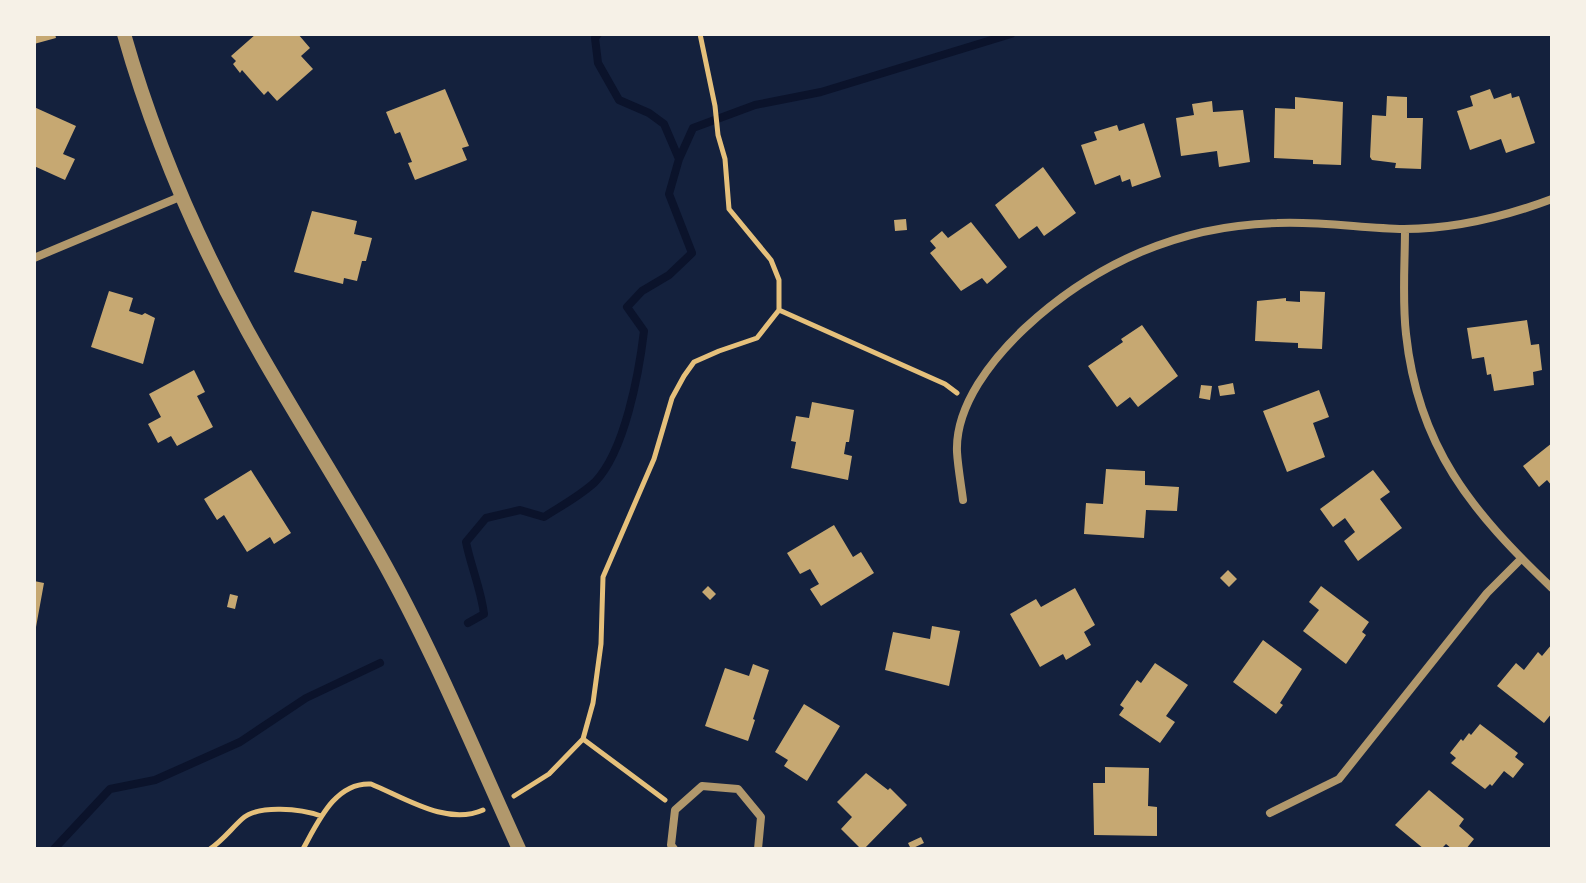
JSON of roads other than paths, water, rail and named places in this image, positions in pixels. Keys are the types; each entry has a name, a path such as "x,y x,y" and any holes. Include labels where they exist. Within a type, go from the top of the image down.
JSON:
{"street":[{"path":"124,34 160,141 246,329 380,556 431,656 519,849"},
{"path":"34,258 183,196"},
{"path":"963,500 957,449 967,401 981,379 1014,339 1050,306 1091,276 1136,253 1183,236 1232,226 1279,222 1405,229 1481,222 1552,199"},
{"path":"1405,229 1405,330 1412,377 1425,419 1443,461 1469,500 1521,559 1552,588"},
{"path":"1270,813 1339,779 1487,593 1521,559"},
{"path":"674,849 671,845 675,810 702,786 738,789 761,817 758,849"}],"waterway":[{"path":"468,623 484,614 466,542 486,518 520,510 544,517 595,482 606,468 629,411 644,331 627,307 642,291 669,275 692,253 669,194 679,159 664,124 649,113 619,100 598,63 595,38 598,34"},
{"path":"679,159 693,128 755,105 821,92 1011,34"},
{"path":"54,849 110,789 155,780 240,742 306,698 380,663"}]}
